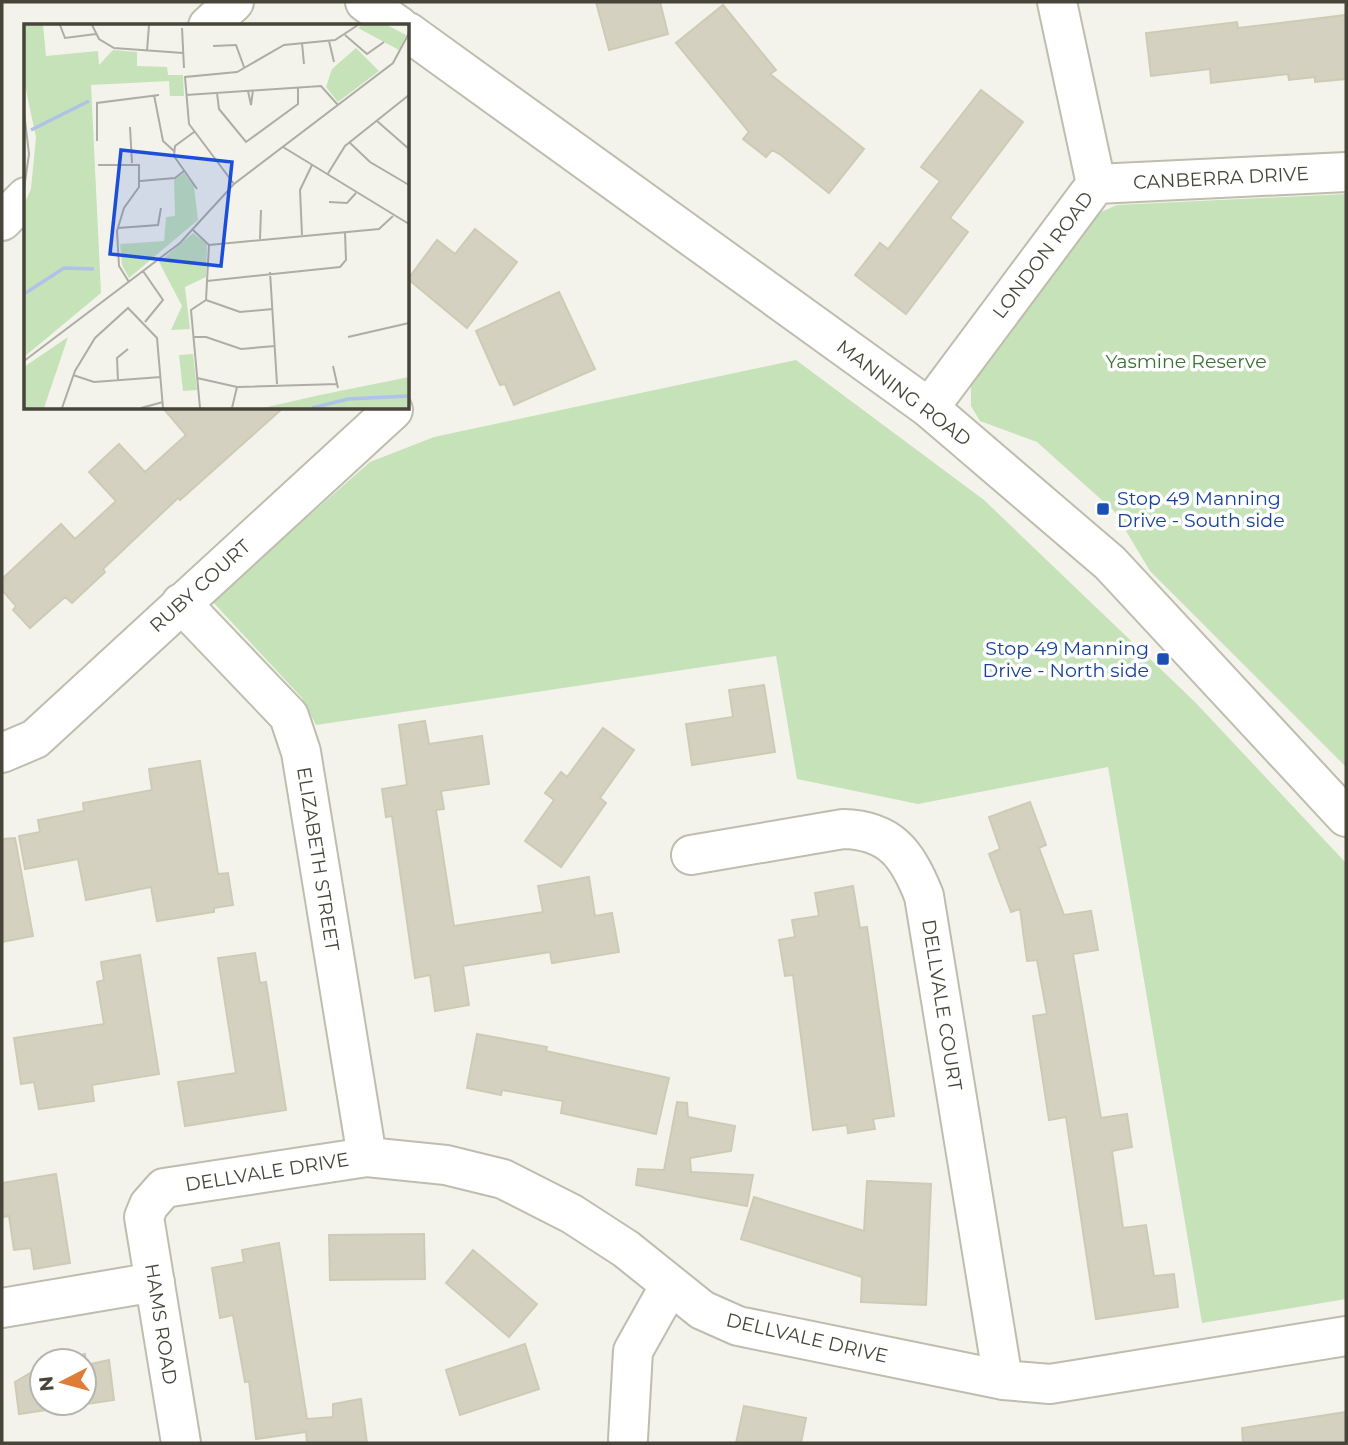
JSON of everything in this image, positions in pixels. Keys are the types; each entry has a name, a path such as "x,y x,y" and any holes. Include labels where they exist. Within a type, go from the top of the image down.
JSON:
{"street":[{"path":"210,24 234,2"},
{"path":"365,2 396,24"},
{"name":"LONDON ROAD","path":"929,408 1096,184 1057,2"},
{"name":"MANNING ROAD","path":"410,33 929,408 1110,564 1346,817"},
{"name":"CANBERRA DRIVE","path":"1096,184 1346,172"},
{"path":"2,220 24,200"},
{"name":"RUBY COURT","path":"2,753 35,739 393,410"},
{"name":"ELIZABETH STREET","path":"181,603 289,716 301,752 367,1157"},
{"name":"DELLVALE COURT","path":"691,855 843,829 864,830 890,841 913,867 924,897 1003,1380"},
{"name":"DELLVALE DRIVE","path":"149,1205 164,1188 367,1157 446,1165 503,1179 572,1214 626,1249 702,1310 738,1326 1003,1380 1050,1384 1346,1336"},
{"name":"HAMS ROAD","path":"149,1205 144,1217 181,1443"},
{"path":"2,1308 155,1282"},
{"path":"628,1439 633,1351 670,1284"}],"green space":[{"name":"Yasmine Reserve","path":"1346,194 1346,767 1150,571 1114,511 1037,442 980,421 971,406 971,384 1085,219 1117,205"},
{"path":"796,360 984,500 1195,702 1346,863 1346,1299 1202,1323 1108,767 918,804 797,779 776,656 316,725 302,698 212,601 370,462 434,437"}],"building":[{"path":"596,2 660,2 668,34 609,50"},
{"path":"723,5 776,70 770,74 864,149 829,193 781,155 772,150 766,157 743,139 749,132 676,43"},
{"path":"1346,15 1346,79 1315,82 1315,77 1289,80 1288,74 1211,83 1210,69 1151,76 1146,33 1237,22 1238,28"},
{"path":"981,90 1023,122 950,218 968,232 906,314 855,275 880,243 888,249 940,181 921,167"},
{"path":"475,229 517,262 467,328 410,281 410,276 437,240 455,254"},
{"path":"559,292 595,369 514,405 505,384 500,385 476,331"},
{"path":"165,410 281,410 180,500 178,498 103,569 105,572 72,603 65,597 30,628 13,610 16,606 2,590 2,579 61,524 75,539 116,501 89,472 119,444 145,472 186,435"},
{"path":"764,685 775,752 692,765 686,724 733,717 729,690"},
{"path":"425,721 429,744 482,736 489,784 441,791 444,809 436,810 454,926 543,912 538,886 589,877 595,916 612,913 619,952 552,963 550,952 463,966 469,1005 435,1011 430,975 415,978 392,816 386,817 382,789 407,785 399,725"},
{"path":"603,728 634,750 600,798 606,803 561,867 525,841 554,800 545,793 561,772 567,777"},
{"path":"200,761 218,874 228,873 233,905 214,908 214,912 157,921 151,887 86,900 78,859 25,869 19,836 40,832 38,820 84,811 83,803 152,790 149,769"},
{"path":"1030,802 1046,845 1039,848 1064,915 1091,911 1098,950 1073,954 1101,1118 1127,1114 1132,1147 1112,1151 1123,1228 1146,1225 1154,1276 1174,1274 1178,1307 1096,1319 1066,1117 1049,1120 1033,1016 1047,1014 1037,960 1027,961 1020,909 1011,912 989,854 1000,849 989,817"},
{"path":"15,838 33,936 2,942 2,839"},
{"path":"853,886 860,928 867,927 894,1116 873,1119 875,1129 848,1133 847,1125 813,1130 793,975 785,976 779,940 795,937 792,920 819,916 815,893"},
{"path":"255,953 260,983 266,982 286,1110 185,1126 178,1082 236,1073 218,958"},
{"path":"140,955 159,1074 92,1085 94,1101 39,1109 34,1082 21,1084 14,1038 104,1024 97,982 104,980 101,962"},
{"path":"477,1034 547,1047 546,1051 669,1078 656,1134 561,1113 563,1101 502,1090 501,1095 467,1088"},
{"path":"677,1102 687,1103 688,1117 735,1126 731,1151 690,1158 691,1172 753,1175 747,1206 636,1185 638,1169 664,1170"},
{"path":"56,1174 70,1263 34,1269 31,1248 14,1250 9,1216 2,1217 2,1183"},
{"path":"867,1181 931,1184 926,1305 861,1302 862,1277 741,1239 754,1197 864,1231"},
{"path":"424,1234 425,1279 330,1280 329,1235"},
{"path":"279,1243 307,1419 333,1417 333,1404 361,1399 367,1443 307,1443 306,1432 256,1439 249,1381 245,1382 233,1315 220,1318 212,1268 244,1262 242,1250"},
{"path":"473,1250 537,1304 509,1337 446,1283"},
{"path":"525,1344 539,1389 460,1415 446,1370"},
{"path":"109,1360 114,1400 98,1402 98,1362"},
{"path":"28,1374 28,1413 19,1414 15,1382"},
{"path":"744,1406 806,1418 801,1443 736,1443"},
{"path":"1346,1412 1346,1443 1243,1443 1242,1428"}],"place":[{"name":"Stop 49 Manning Drive - South side","path":"1103,509"},
{"name":"Stop 49 Manning Drive - North side","path":"1163,659"}]}
